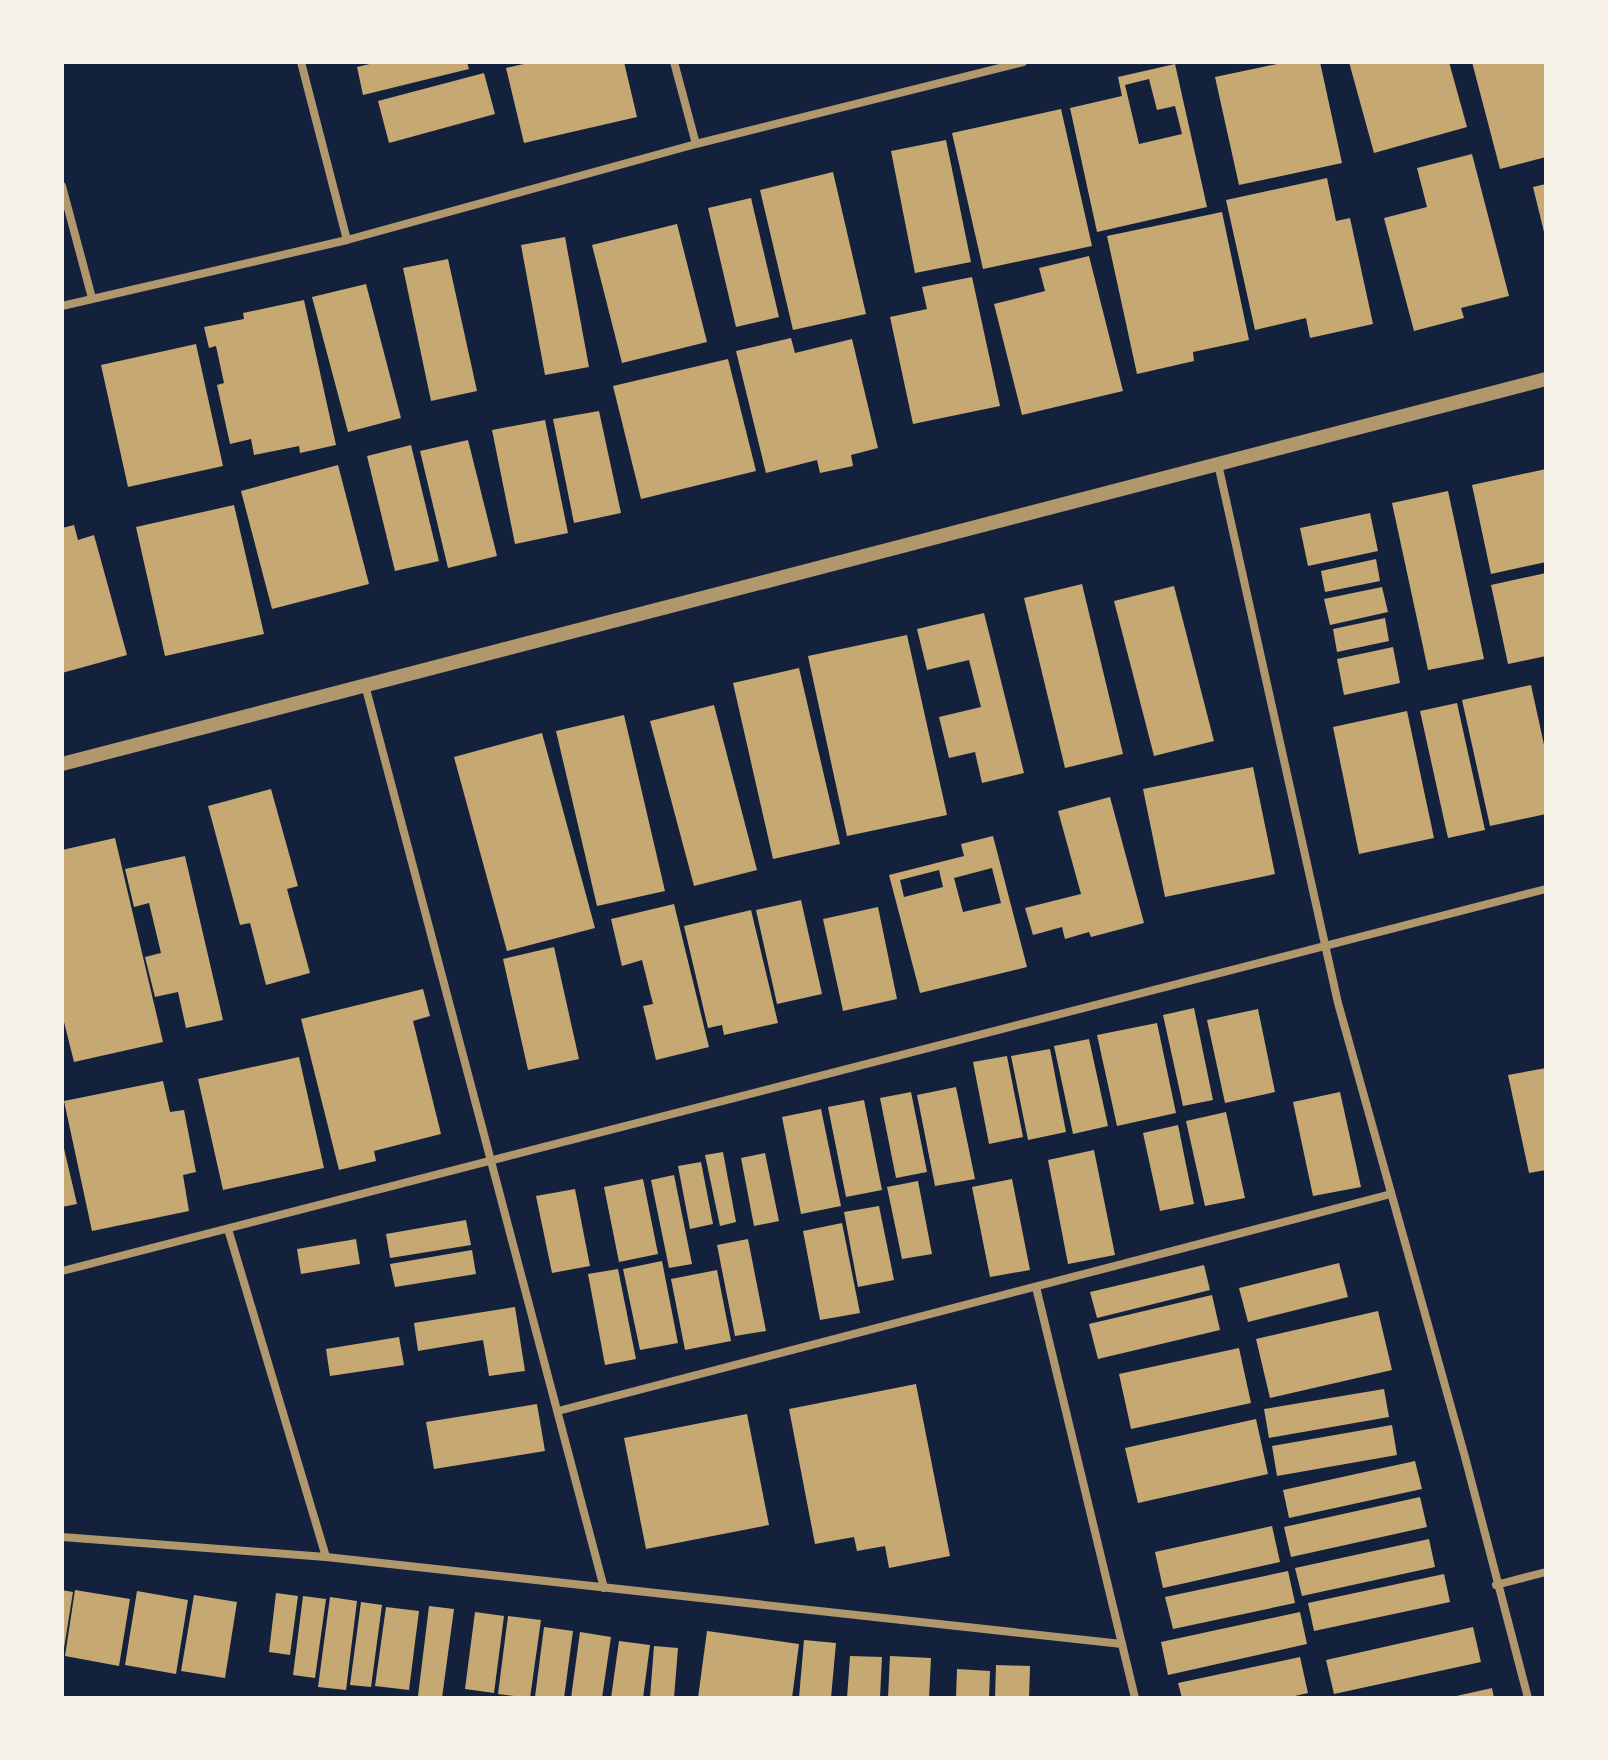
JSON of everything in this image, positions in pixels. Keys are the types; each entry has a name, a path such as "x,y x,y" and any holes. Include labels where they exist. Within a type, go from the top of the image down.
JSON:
{"street":[{"path":"301,62 347,240"},
{"path":"674,62 696,144"},
{"path":"62,306 347,240 696,144 1023,62"},
{"path":"62,186 92,298"},
{"path":"62,764 1546,379"},
{"path":"1218,464 1324,946 1528,1698"},
{"path":"365,685 604,1588"},
{"path":"62,1271 1546,889"},
{"path":"558,1411 1391,1194"},
{"path":"228,1229 326,1557"},
{"path":"1036,1287 1135,1698"},
{"path":"62,1537 326,1557 1122,1644"},
{"path":"1496,1585 1546,1572"}],"building":[{"path":"378,62 467,62 469,69 363,95 357,67"},
{"path":"533,62 624,62 637,117 524,143 506,68"},
{"path":"1286,62 1320,62 1342,163 1239,185 1215,77"},
{"path":"1349,62 1449,62 1467,127 1374,153"},
{"path":"1472,62 1546,62 1546,157 1500,169"},
{"path":"1175,64 1207,207 1097,232 1070,108 1122,96 1118,77","holes":["1149,79 1157,110 1175,106 1182,134 1139,144 1125,85"]},
{"path":"484,73 495,114 389,143 378,101"},
{"path":"1061,109 1092,246 983,269 952,133"},
{"path":"946,140 971,262 915,273 891,151"},
{"path":"1472,154 1509,296 1461,308 1464,318 1414,331 1384,218 1427,207 1417,168"},
{"path":"833,172 866,314 793,330 760,190"},
{"path":"1327,178 1336,221 1350,218 1373,324 1310,338 1306,318 1255,330 1226,200"},
{"path":"1546,184 1546,236 1545,236 1533,187"},
{"path":"751,198 779,317 736,327 708,208"},
{"path":"1222,212 1249,340 1193,352 1194,361 1137,374 1107,236"},
{"path":"677,224 707,342 622,363 592,245"},
{"path":"565,237 589,367 545,375 521,245"},
{"path":"1089,256 1123,391 1022,415 994,304 1045,291 1039,268"},
{"path":"448,259 477,391 431,401 403,268"},
{"path":"972,277 1000,406 913,424 890,317 927,309 922,287"},
{"path":"366,284 401,418 348,432 312,297"},
{"path":"304,300 336,445 300,453 299,446 254,455 251,439 230,444 217,385 224,383 216,346 209,348 204,327 244,319 243,313"},
{"path":"791,338 795,353 852,339 878,448 851,455 853,466 820,473 817,460 766,473 736,351"},
{"path":"196,344 223,466 128,487 101,365"},
{"path":"728,359 756,471 641,499 613,386"},
{"path":"599,411 621,513 574,523 553,419"},
{"path":"545,420 568,533 515,544 492,430"},
{"path":"468,440 497,556 448,568 420,451"},
{"path":"411,445 439,561 395,571 367,456"},
{"path":"338,465 369,584 272,609 241,491"},
{"path":"1546,469 1546,562 1491,574 1472,485"},
{"path":"1448,491 1484,659 1428,670 1392,503"},
{"path":"234,505 264,634 165,656 136,527"},
{"path":"1370,513 1378,551 1308,566 1300,528"},
{"path":"74,525 78,540 94,535 127,655 62,673 62,528"},
{"path":"1376,559 1380,581 1325,592 1321,571"},
{"path":"1546,573 1546,656 1508,664 1491,585"},
{"path":"1082,584 1123,754 1065,768 1024,598"},
{"path":"1174,586 1214,741 1154,756 1114,601"},
{"path":"1382,587 1388,612 1330,625 1324,599"},
{"path":"984,613 1024,773 982,783 975,752 949,758 939,717 981,707 969,660 927,670 917,629"},
{"path":"1385,618 1389,641 1337,652 1333,629"},
{"path":"907,635 947,815 847,836 808,656"},
{"path":"1393,647 1400,683 1344,695 1337,659"},
{"path":"799,668 840,844 773,859 733,683"},
{"path":"1531,685 1546,754 1546,814 1490,826 1462,700"},
{"path":"1457,703 1485,830 1448,838 1420,711"},
{"path":"714,705 757,870 694,886 650,721"},
{"path":"1407,711 1434,838 1359,854 1333,727"},
{"path":"624,715 665,891 597,906 556,731"},
{"path":"542,733 595,928 507,951 454,757"},
{"path":"1253,767 1275,874 1165,897 1143,789"},
{"path":"271,789 298,886 287,889 310,973 266,985 250,923 240,925 208,806"},
{"path":"1110,797 1144,923 1091,937 1089,932 1065,939 1062,927 1033,935 1025,908 1081,894 1058,811"},
{"path":"993,836 1027,967 920,993 889,875 964,856 961,844","holes":["992,868 1001,903 963,912 954,878","939,870 943,887 904,897 900,880"]},
{"path":"115,838 163,1042 74,1062 62,1014 62,850"},
{"path":"185,856 223,1020 186,1028 178,992 155,997 145,957 161,953 149,903 134,907 125,869"},
{"path":"801,900 822,994 777,1004 756,910"},
{"path":"674,904 709,1047 656,1060 643,1006 653,1004 642,960 622,966 611,919"},
{"path":"878,907 897,999 843,1011 823,919"},
{"path":"751,910 778,1023 724,1035 722,1025 708,1028 684,926"},
{"path":"554,947 579,1059 528,1070 503,959"},
{"path":"423,989 430,1016 413,1021 441,1134 374,1151 376,1161 339,1170 301,1019"},
{"path":"1194,1008 1213,1100 1183,1106 1163,1015"},
{"path":"1258,1009 1275,1092 1225,1103 1207,1020"},
{"path":"1157,1023 1176,1113 1117,1126 1097,1035"},
{"path":"1089,1039 1108,1126 1073,1134 1054,1046"},
{"path":"1050,1049 1066,1132 1028,1140 1011,1056"},
{"path":"1007,1056 1023,1137 989,1144 973,1062"},
{"path":"299,1057 324,1168 223,1190 198,1079"},
{"path":"1546,1068 1546,1170 1529,1173 1508,1075"},
{"path":"163,1081 170,1112 184,1110 196,1172 183,1175 189,1211 92,1231 64,1101"},
{"path":"956,1087 975,1179 935,1186 917,1095"},
{"path":"911,1092 927,1172 896,1178 880,1098"},
{"path":"1340,1092 1361,1187 1313,1196 1293,1102"},
{"path":"864,1100 882,1190 846,1197 828,1107"},
{"path":"821,1109 841,1206 801,1214 782,1117"},
{"path":"1226,1112 1245,1198 1205,1206 1186,1121"},
{"path":"1178,1125 1194,1204 1160,1211 1143,1133"},
{"path":"62,1140 77,1204 62,1207"},
{"path":"1094,1150 1115,1255 1068,1264 1048,1160"},
{"path":"723,1152 736,1222 720,1226 705,1155"},
{"path":"765,1153 779,1221 754,1226 741,1158"},
{"path":"701,1162 713,1224 690,1229 678,1166"},
{"path":"674,1175 692,1264 669,1268 651,1180"},
{"path":"643,1179 658,1254 619,1262 604,1187"},
{"path":"1012,1179 1030,1270 990,1277 972,1187"},
{"path":"918,1181 932,1254 902,1259 887,1187"},
{"path":"575,1189 590,1266 552,1273 536,1196"},
{"path":"879,1206 894,1280 858,1287 844,1212"},
{"path":"466,1220 471,1245 390,1258 386,1234"},
{"path":"842,1223 860,1313 820,1320 803,1231"},
{"path":"356,1239 360,1264 301,1274 297,1249"},
{"path":"748,1239 766,1331 735,1336 717,1245"},
{"path":"472,1250 476,1274 395,1287 390,1264"},
{"path":"662,1261 678,1343 640,1350 623,1269"},
{"path":"1339,1263 1348,1297 1248,1322 1239,1288"},
{"path":"1204,1265 1210,1290 1097,1318 1090,1292"},
{"path":"618,1269 636,1359 605,1365 588,1274"},
{"path":"717,1270 731,1341 685,1350 671,1279"},
{"path":"1212,1295 1220,1330 1098,1359 1089,1324"},
{"path":"515,1307 525,1371 489,1376 483,1340 418,1351 414,1323"},
{"path":"1378,1311 1392,1370 1270,1398 1256,1339"},
{"path":"399,1337 404,1365 330,1376 326,1349"},
{"path":"1239,1348 1251,1403 1131,1429 1119,1374"},
{"path":"916,1384 950,1556 889,1568 885,1546 857,1551 854,1537 815,1544 789,1409"},
{"path":"1384,1389 1389,1417 1269,1438 1264,1409"},
{"path":"537,1404 545,1451 434,1469 426,1422"},
{"path":"747,1414 769,1525 646,1549 624,1438"},
{"path":"1256,1419 1268,1474 1138,1503 1125,1448"},
{"path":"1392,1425 1397,1455 1277,1476 1272,1446"},
{"path":"1415,1461 1422,1489 1289,1518 1283,1490"},
{"path":"1420,1497 1427,1527 1291,1557 1284,1527"},
{"path":"1272,1526 1280,1562 1163,1588 1155,1552"},
{"path":"1429,1539 1435,1567 1302,1596 1295,1568"},
{"path":"1288,1571 1295,1603 1173,1629 1165,1597"},
{"path":"1444,1574 1450,1602 1314,1631 1308,1603"},
{"path":"62,1590 73,1592 64,1648 62,1648"},
{"path":"75,1590 130,1599 119,1666 65,1656"},
{"path":"137,1591 188,1600 176,1674 125,1665"},
{"path":"276,1593 298,1596 290,1655 269,1652"},
{"path":"194,1595 237,1602 225,1678 181,1671"},
{"path":"303,1596 326,1599 315,1678 293,1675"},
{"path":"330,1597 357,1601 346,1690 318,1687"},
{"path":"361,1602 382,1605 371,1687 350,1685"},
{"path":"429,1606 454,1609 442,1698 418,1696"},
{"path":"386,1607 419,1611 409,1690 375,1686"},
{"path":"475,1612 504,1616 494,1693 465,1689"},
{"path":"1300,1612 1307,1644 1168,1675 1161,1642"},
{"path":"508,1616 541,1620 530,1698 498,1694"},
{"path":"544,1627 573,1631 564,1698 535,1697"},
{"path":"1473,1627 1481,1662 1334,1694 1326,1660"},
{"path":"707,1631 799,1644 792,1698 698,1698"},
{"path":"580,1632 611,1637 602,1698 571,1698"},
{"path":"804,1640 836,1643 831,1698 799,1698"},
{"path":"619,1641 650,1645 643,1698 611,1698"},
{"path":"654,1646 678,1648 674,1698 650,1698"},
{"path":"850,1656 882,1657 880,1698 847,1698"},
{"path":"890,1656 931,1658 929,1698 888,1698"},
{"path":"1300,1657 1308,1693 1286,1698 1182,1698 1178,1683"},
{"path":"996,1665 1030,1666 1029,1698 995,1698"},
{"path":"957,1669 990,1671 989,1698 956,1698"},
{"path":"1492,1688 1494,1698 1452,1698 1452,1697"}]}
